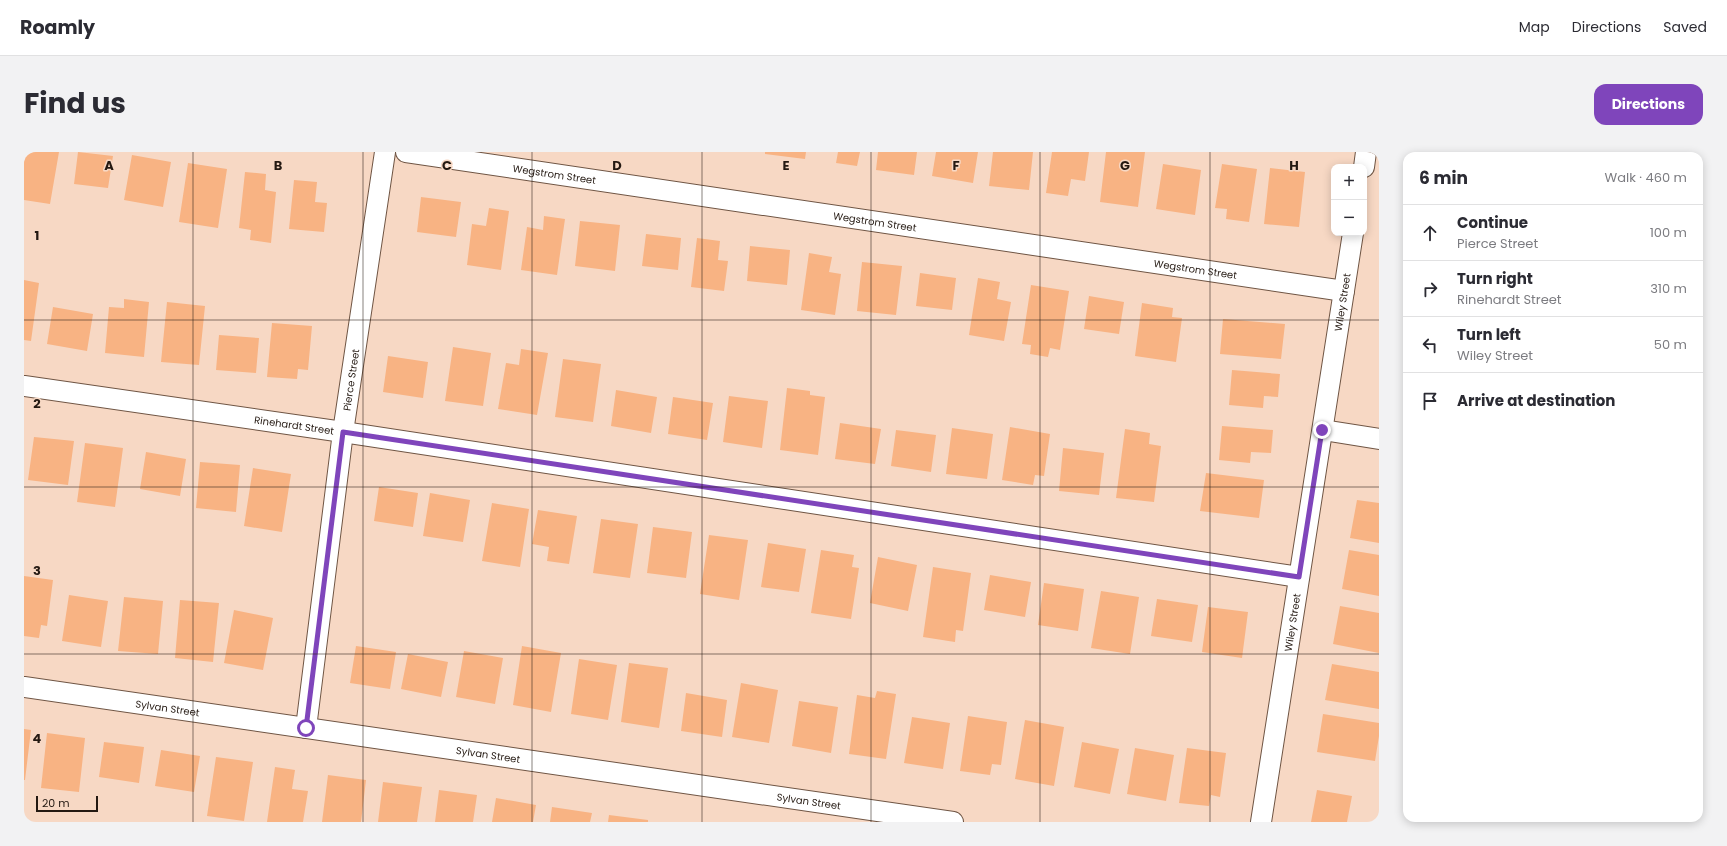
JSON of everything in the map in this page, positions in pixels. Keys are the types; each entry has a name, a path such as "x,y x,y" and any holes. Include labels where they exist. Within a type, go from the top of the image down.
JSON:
{"street":[{"name":"Pierce Street","path":"306,728 343,432 385,152"},
{"name":"Wegstrom Street","path":"406,152 1344,291"},
{"path":"1364,164 1366,152"},
{"name":"Wiley Street","path":"1261,822 1353,236"},
{"name":"Rinehardt Street","path":"24,386 343,432 1299,577"},
{"path":"1322,430 1379,439"},
{"name":"Sylvan Street","path":"24,687 953,822"}],"building":[{"path":"24,152 59,152 50,204 24,200"},
{"path":"78,152 113,156 108,188 74,184"},
{"path":"765,152 806,152 805,159 765,154"},
{"path":"838,152 860,152 857,166 836,163"},
{"path":"878,152 917,152 914,175 876,170"},
{"path":"936,152 978,152 973,183 932,176"},
{"path":"993,152 1033,152 1029,190 989,186"},
{"path":"1052,152 1089,152 1085,181 1071,179 1068,196 1046,193"},
{"path":"1106,152 1145,152 1138,207 1100,202"},
{"path":"132,155 171,162 163,207 124,200"},
{"path":"188,163 227,169 218,228 179,222"},
{"path":"1163,164 1201,170 1195,215 1156,209"},
{"path":"1222,164 1257,169 1249,222 1226,219 1227,209 1215,208"},
{"path":"1270,168 1305,172 1299,227 1264,224"},
{"path":"245,172 266,174 265,190 276,192 271,243 250,240 251,230 239,228"},
{"path":"294,180 317,182 315,202 327,203 324,232 289,229"},
{"path":"421,197 461,202 456,237 417,232"},
{"path":"489,208 509,211 501,270 467,265 472,224 486,226"},
{"path":"544,216 565,219 557,275 521,270 527,227 543,230"},
{"path":"580,221 620,225 615,271 575,266"},
{"path":"646,234 681,238 678,270 642,266"},
{"path":"697,238 720,241 718,260 728,261 724,291 691,287"},
{"path":"750,246 790,250 787,285 747,281"},
{"path":"809,253 832,257 829,272 841,274 835,315 801,310"},
{"path":"862,262 902,266 896,315 857,311"},
{"path":"920,273 956,278 952,310 916,306"},
{"path":"978,278 1000,282 997,299 1011,302 1004,341 969,335"},
{"path":"24,280 39,283 31,341 24,340"},
{"path":"1031,285 1069,291 1060,350 1050,348 1048,357 1030,354 1031,345 1022,344"},
{"path":"1089,296 1124,302 1119,334 1084,329"},
{"path":"124,299 149,302 144,357 105,353 109,307 124,308"},
{"path":"167,302 205,306 199,365 161,362"},
{"path":"1142,303 1173,308 1172,317 1182,318 1176,362 1135,356"},
{"path":"53,307 93,314 87,351 47,344"},
{"path":"1223,319 1285,324 1281,359 1220,354"},
{"path":"272,323 312,326 308,370 298,369 297,379 267,377"},
{"path":"219,335 259,338 256,373 216,370"},
{"path":"453,347 491,353 483,406 445,401"},
{"path":"521,349 548,353 537,415 498,409 506,363 519,365"},
{"path":"388,356 428,362 423,398 383,392"},
{"path":"563,359 601,364 593,422 555,417"},
{"path":"1232,370 1280,374 1278,397 1264,396 1263,408 1229,405"},
{"path":"787,388 810,391 810,395 825,397 818,455 780,450"},
{"path":"616,390 657,397 651,433 611,426"},
{"path":"729,396 768,401 762,448 723,442"},
{"path":"673,397 713,403 707,440 668,434"},
{"path":"840,423 881,429 875,464 835,459"},
{"path":"1222,426 1273,430 1271,453 1251,452 1250,463 1219,460"},
{"path":"1010,427 1050,434 1044,476 1035,475 1033,485 1002,480"},
{"path":"952,428 993,434 987,479 946,474"},
{"path":"1125,429 1150,433 1149,444 1161,446 1154,502 1116,498"},
{"path":"896,430 936,435 931,472 891,466"},
{"path":"34,437 74,441 68,485 28,480"},
{"path":"85,443 123,448 115,507 77,502"},
{"path":"1063,448 1104,453 1099,495 1059,491"},
{"path":"146,452 186,459 180,496 140,489"},
{"path":"200,462 240,465 236,512 196,508"},
{"path":"253,468 291,474 282,532 244,526"},
{"path":"1206,473 1264,480 1259,518 1200,511"},
{"path":"379,487 418,493 413,527 374,521"},
{"path":"430,493 470,500 463,542 423,536"},
{"path":"1357,500 1379,503 1379,543 1350,538"},
{"path":"492,503 529,509 520,567 482,561"},
{"path":"538,510 577,516 569,564 547,561 549,547 532,544"},
{"path":"601,519 638,524 630,578 593,573"},
{"path":"653,527 692,532 686,578 647,573"},
{"path":"709,535 748,540 739,600 700,594"},
{"path":"768,543 806,549 799,592 761,587"},
{"path":"821,550 854,555 852,567 859,568 851,619 811,613"},
{"path":"1349,550 1379,555 1379,596 1342,589"},
{"path":"878,557 917,565 908,611 870,603"},
{"path":"933,567 971,573 963,631 956,630 955,642 923,637"},
{"path":"990,575 1031,582 1025,617 984,610"},
{"path":"24,576 53,580 47,626 41,625 39,638 24,636"},
{"path":"1044,583 1084,589 1078,631 1038,625"},
{"path":"1101,591 1139,597 1130,654 1091,648"},
{"path":"69,595 108,601 101,647 62,641"},
{"path":"124,597 163,601 158,654 118,651"},
{"path":"1157,599 1198,605 1192,642 1151,636"},
{"path":"180,600 219,603 213,662 175,658"},
{"path":"1340,606 1379,613 1379,653 1333,644"},
{"path":"1208,607 1248,612 1242,658 1202,652"},
{"path":"234,610 273,618 263,670 224,663"},
{"path":"356,646 396,652 390,689 350,683"},
{"path":"522,646 561,653 551,712 513,705"},
{"path":"464,651 503,658 495,704 456,697"},
{"path":"408,654 448,662 441,697 401,689"},
{"path":"579,659 617,665 608,720 571,714"},
{"path":"629,663 668,668 659,728 621,722"},
{"path":"1332,664 1379,672 1379,709 1325,700"},
{"path":"741,683 778,690 769,743 732,737"},
{"path":"877,691 896,694 886,759 849,754 857,695 875,698"},
{"path":"686,693 727,700 722,737 681,731"},
{"path":"799,701 838,707 831,753 792,746"},
{"path":"1323,714 1379,723 1379,736 1375,761 1317,752"},
{"path":"968,716 1007,722 1001,765 992,764 990,775 960,771"},
{"path":"912,717 950,723 943,769 904,763"},
{"path":"1025,720 1064,727 1054,786 1015,779"},
{"path":"24,729 31,730 25,780 24,780"},
{"path":"47,733 85,738 79,792 41,788"},
{"path":"104,742 144,747 139,783 99,777"},
{"path":"1082,742 1119,749 1110,794 1074,787"},
{"path":"1135,748 1174,755 1166,801 1127,794"},
{"path":"1187,748 1226,753 1220,797 1211,795 1209,806 1179,803"},
{"path":"161,750 200,756 194,792 155,786"},
{"path":"216,757 253,762 244,821 207,816"},
{"path":"275,767 295,770 292,789 308,791 303,822 267,822"},
{"path":"328,775 366,780 361,822 322,822"},
{"path":"383,782 422,787 417,822 378,822"},
{"path":"439,790 477,795 473,822 435,822"},
{"path":"1317,790 1352,796 1347,822 1311,822"},
{"path":"496,798 536,805 533,822 492,822"},
{"path":"552,807 592,813 590,822 550,822"},
{"path":"609,815 648,820 648,822 608,822"}],"route":[{"path":"306,728 343,432 1299,577 1322,430"}]}
